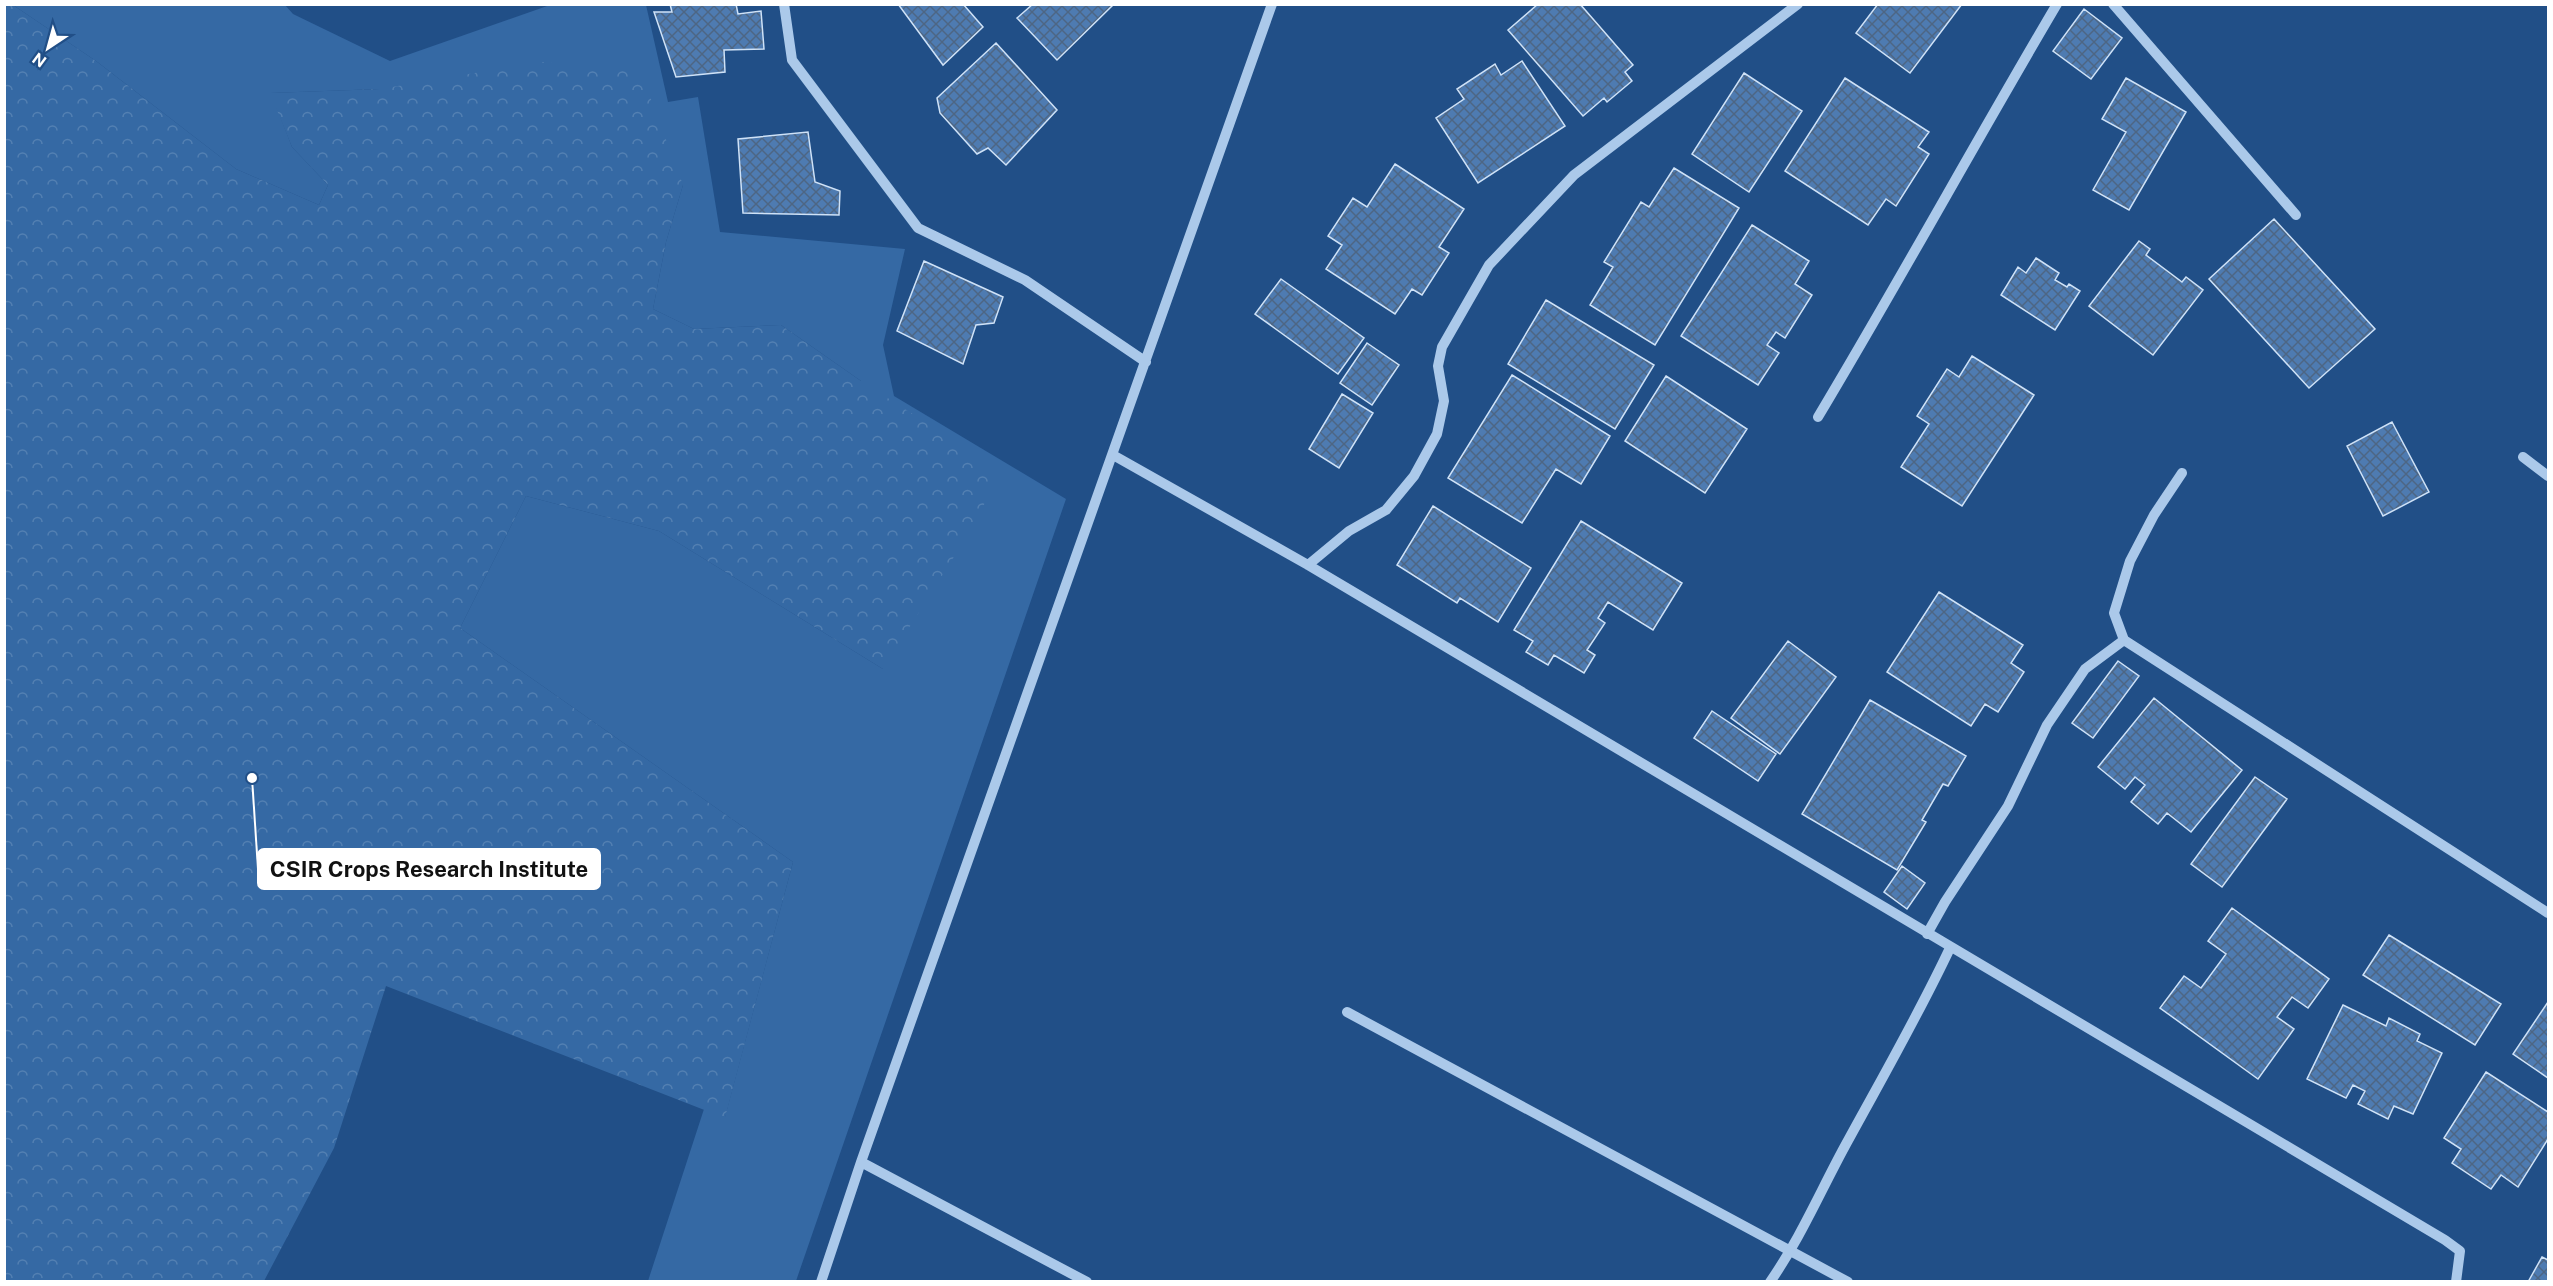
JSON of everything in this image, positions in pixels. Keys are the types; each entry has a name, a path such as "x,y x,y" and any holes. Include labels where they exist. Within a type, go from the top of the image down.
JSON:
{"street":[{"path":"784,4 792,60 918,228 1025,280 1146,362"},
{"path":"821,1281 861,1162 1272,4"},
{"path":"1308,565 1349,531 1386,510 1414,476 1437,434 1444,401 1438,366 1442,347 1489,265 1574,175 1798,4"},
{"path":"1818,417 2057,4"},
{"path":"2113,4 2296,215"},
{"path":"1113,455 1308,565 2445,1240 2460,1251 2456,1281"},
{"path":"2523,457 2548,476"},
{"path":"2181,473 2154,515 2130,561 2114,613 2124,640 2548,913"},
{"path":"1927,934 1945,902 2008,806 2054,716 2085,669 2124,640"},
{"path":"1770,1281 1791,1251 1845,1146 1919,1014 1950,948"},
{"path":"1347,1012 1848,1281"},
{"path":"861,1162 1087,1281"}],"green space":[{"path":"5,4 13,5 96,61 236,169 319,205 328,185 292,147 270,93 380,89 540,62 640,70 683,185 666,242 653,309 694,329 781,325 861,381 991,464 983,511 883,669 659,531 526,496 460,628 793,862 725,1118 386,986 334,1148 264,1281 5,1281"},
{"path":"13,5 285,5 293,14 390,61 550,5 646,5 668,102 698,97 720,232 905,249 883,345 894,396 1066,499 796,1281 648,1281 704,1109 725,1117 793,862 460,628 526,496 659,531 883,669 861,381 781,325 694,329 653,309 666,242 683,185 380,89 271,93 292,147 328,185 319,205 236,169 96,61"}],"building":[{"path":"670,4 736,4 738,14 761,11 764,49 724,50 725,72 676,77 654,12 672,12"},
{"path":"898,4 963,4 983,27 943,65"},
{"path":"1033,4 1114,4 1057,60 1017,18"},
{"path":"1538,4 1580,4 1633,65 1625,72 1632,81 1607,102 1604,98 1583,116 1508,30"},
{"path":"1878,4 1962,4 1910,73 1856,33"},
{"path":"2084,9 2122,38 2091,79 2053,51"},
{"path":"996,43 1057,110 1006,165 988,148 977,154 940,113 937,98"},
{"path":"1522,61 1565,126 1478,183 1436,118 1464,99 1457,89 1495,64 1501,75"},
{"path":"1744,73 1802,111 1749,192 1692,154"},
{"path":"1845,78 1929,132 1918,147 1929,154 1896,206 1886,199 1868,225 1785,171"},
{"path":"2126,78 2186,112 2129,210 2093,190 2126,132 2102,119"},
{"path":"808,132 815,182 840,191 839,215 743,213 738,139"},
{"path":"1395,164 1464,209 1439,247 1449,253 1422,295 1412,289 1395,314 1326,269 1342,245 1328,236 1353,198 1367,207"},
{"path":"1674,168 1739,208 1655,345 1590,305 1613,267 1604,262 1641,202 1649,207"},
{"path":"2274,219 2375,329 2309,388 2209,279"},
{"path":"1752,225 1809,261 1795,284 1812,295 1785,338 1776,332 1767,345 1779,353 1758,385 1681,336"},
{"path":"2139,241 2150,249 2146,255 2182,282 2186,277 2203,290 2153,355 2089,306"},
{"path":"2036,258 2059,273 2055,280 2067,287 2069,284 2080,291 2055,330 2001,295 2018,267 2026,273"},
{"path":"924,261 1003,297 994,323 976,325 963,364 897,331"},
{"path":"1281,279 1364,338 1338,374 1255,314"},
{"path":"1546,300 1654,365 1615,429 1508,364"},
{"path":"1367,343 1399,365 1372,405 1340,383"},
{"path":"1972,356 2034,395 1962,506 1901,467 1929,424 1917,416 1947,369 1959,377"},
{"path":"1512,375 1610,436 1581,484 1556,469 1522,523 1448,478"},
{"path":"1666,376 1747,429 1705,493 1625,441"},
{"path":"1342,394 1373,413 1339,468 1309,449"},
{"path":"2392,422 2429,492 2383,516 2347,446"},
{"path":"1433,506 1531,568 1498,622 1460,598 1457,603 1397,565"},
{"path":"1581,521 1682,583 1653,630 1608,602 1598,618 1605,623 1587,650 1595,655 1584,673 1554,655 1548,665 1526,652 1533,641 1514,630"},
{"path":"1939,592 2023,645 2011,663 2024,672 1998,712 1985,704 1971,726 1887,672"},
{"path":"1788,641 1836,677 1780,754 1731,718"},
{"path":"2118,661 2139,676 2093,738 2072,723"},
{"path":"2154,698 2242,770 2191,832 2167,813 2158,824 2131,802 2145,785 2135,777 2125,789 2098,767"},
{"path":"1870,700 1966,756 1948,786 1943,784 1922,820 1926,822 1897,870 1802,814"},
{"path":"1712,711 1776,754 1758,781 1694,738"},
{"path":"2255,777 2287,799 2222,887 2191,864"},
{"path":"1902,866 1925,883 1907,909 1884,892"},
{"path":"2232,908 2329,979 2308,1008 2292,997 2277,1017 2294,1029 2258,1079 2160,1008 2184,976 2201,988 2226,954 2208,941"},
{"path":"2389,935 2501,1004 2475,1045 2363,975"},
{"path":"2548,1002 2548,1078 2513,1054"},
{"path":"2343,1005 2386,1026 2389,1018 2420,1034 2417,1041 2442,1053 2413,1114 2394,1106 2388,1119 2358,1104 2365,1091 2353,1085 2346,1098 2307,1079"},
{"path":"2486,1072 2548,1112 2548,1139 2518,1187 2501,1175 2491,1189 2452,1163 2461,1149 2444,1138"},
{"path":"2542,1257 2548,1260 2548,1282 2528,1282"}],"place":[{"name":"CSIR Crops Research Institute","path":"252,778"}]}
